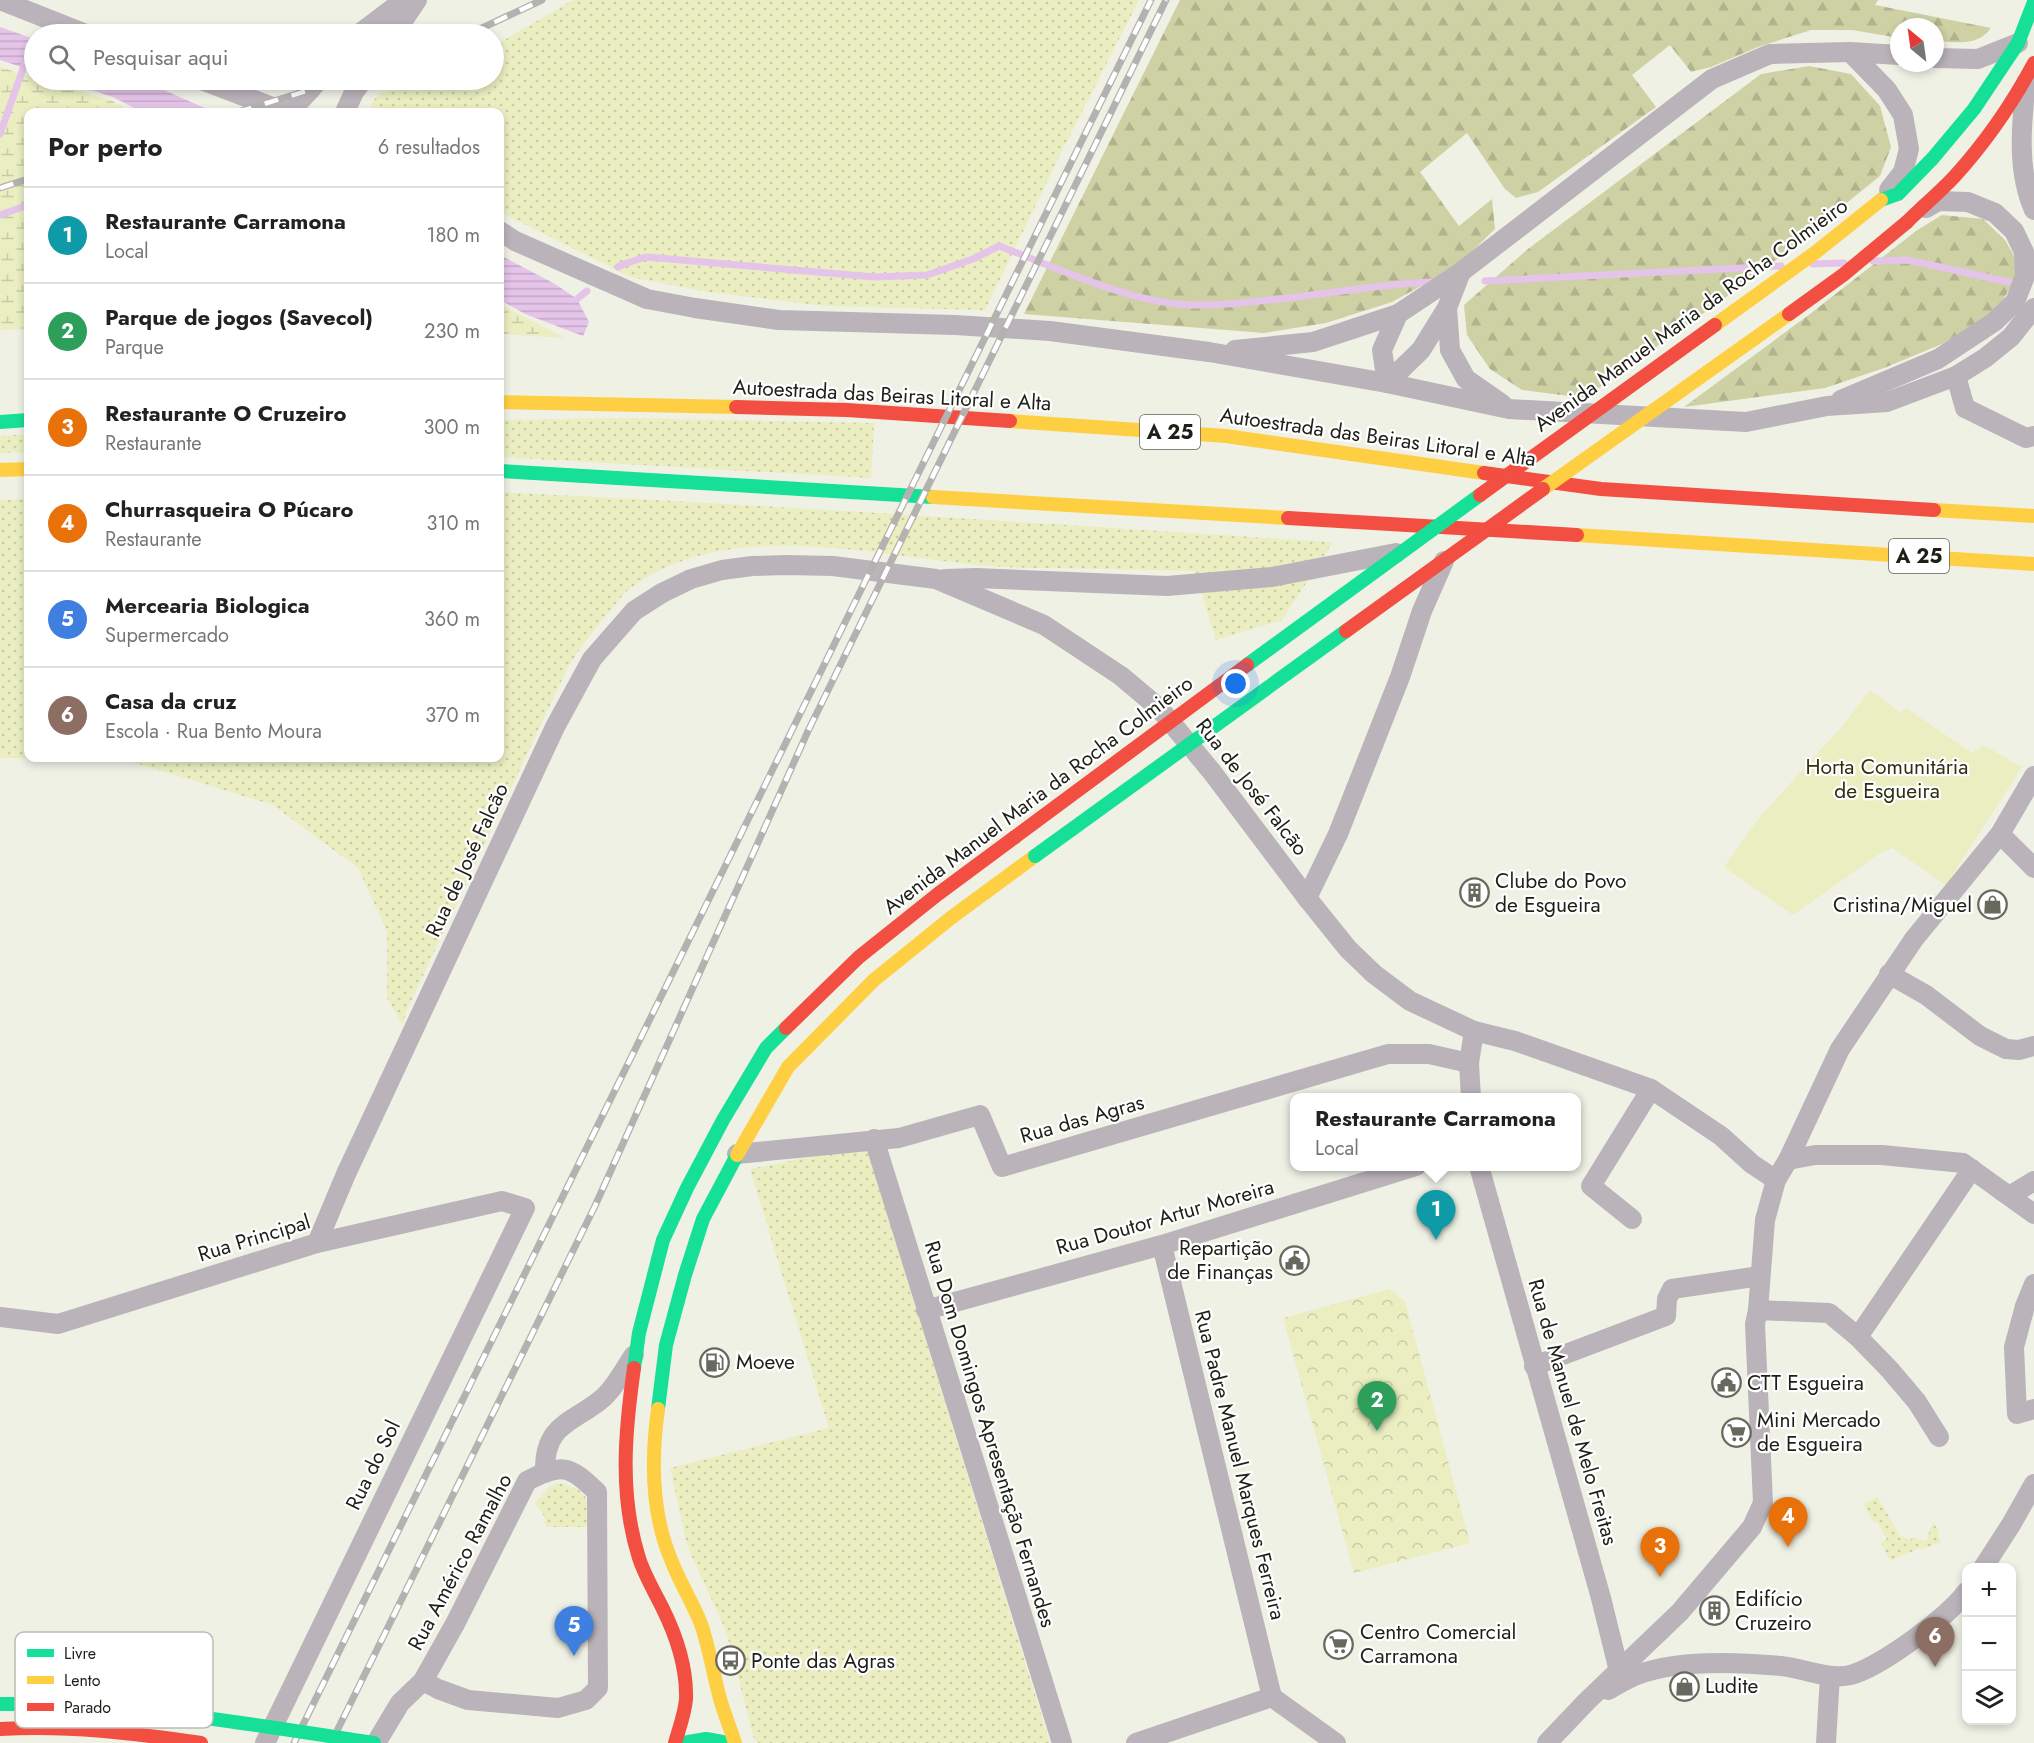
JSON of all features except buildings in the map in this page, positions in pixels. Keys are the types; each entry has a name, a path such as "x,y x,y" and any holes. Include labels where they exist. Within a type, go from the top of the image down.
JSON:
{"main road":[{"name":"Avenida Manuel Maria da Rocha Colmieiro","path":"675,1743 686,1700 679,1647 639,1559 630,1521 624,1465 627,1416 635,1353 663,1240 723,1120 766,1048 859,957 938,894 1401,552 1806,259 1881,200 1898,194 1933,158 1974,109 2018,43 2034,2"},
{"path":"735,1743 719,1696 701,1625 671,1561 663,1534 655,1491 653,1447 666,1345 684,1275 703,1219 736,1154 788,1067 874,980 952,917 1445,559 1843,275 1907,222 1954,177 1994,126 2030,70"},
{"name":"Autoestrada das Beiras Litoral e Alta","path":"504,402 847,410 1226,436 1600,489 2034,516"},
{"path":"0,422 24,420"},
{"path":"0,470 24,469"},
{"name":"A 25","path":"504,471 2034,564"},
{"path":"0,1704 15,1703"},
{"path":"213,1719 375,1743"},
{"path":"0,1729 121,1731 201,1743"},
{"path":"683,1743 698,1739 711,1739 728,1743"}],"street":[{"path":"0,0 61,24"},
{"path":"372,24 404,0"},
{"path":"401,24 417,0"},
{"path":"1944,57 1978,59 2018,43"},
{"path":"1850,52 1887,90 1903,115 1909,149 1903,172 1881,200"},
{"path":"1209,352 1313,342 1398,314 1461,272 1712,79 1770,54 1850,52 1890,54"},
{"path":"2030,70 2023,110 2022,142 2025,191 2034,210"},
{"path":"228,90 277,108"},
{"path":"292,108 309,90"},
{"path":"347,108 356,90"},
{"path":"1827,405 1938,359 1994,322 2015,302 2025,276 2024,252 2014,231 1995,213 1968,202 1938,201 1907,222"},
{"path":"504,234 515,241 647,299 694,308 778,320 955,325 1050,331 1209,352 1387,383 1509,408 1746,422 1827,405 1887,402 1956,376 1985,358 2011,337 2034,308"},
{"path":"1387,383 1421,350 1447,308 1461,272"},
{"path":"1447,308 1450,350 1466,379 1509,408"},
{"path":"1387,383 1382,350 1398,314"},
{"path":"1956,376 1965,408 2026,438 2034,436"},
{"path":"936,579 976,578 1167,586 1272,577 1401,552"},
{"path":"1307,898 1338,834 1400,677 1422,611 1445,559"},
{"name":"Rua de José Falcão","path":"317,1242 346,1174 570,698 592,659 634,611 662,593 691,579 722,570 752,566 833,566 936,579 1044,625 1121,676 1160,708 1348,949 1374,974 1410,1001 1474,1031 1515,1041 1651,1089 1721,1136 1752,1164 1776,1180"},
{"path":"1547,1743 1587,1701 1680,1612 1752,1527 1763,1503 1755,1324 1765,1220 1776,1180 1788,1160 1839,1049 1914,939 2000,834 2034,776"},
{"path":"2000,834 2034,868"},
{"path":"1889,974 1926,995 1980,1036 2006,1049 2019,1050 2034,1046"},
{"path":"1471,1093 1469,1063 1474,1031"},
{"name":"Rua das Agras","path":"736,1154 899,1138 980,1115 1002,1167 1388,1054 1429,1054 1469,1063"},
{"path":"1632,1219 1591,1186 1651,1089"},
{"name":"Rua Dom Domingos Apresentação Fernandes","path":"874,1139 1062,1743"},
{"path":"1788,1160 1815,1155 1882,1155 1963,1163 2034,1214"},
{"path":"1858,1337 1972,1169"},
{"name":"Rua Doutor Artur Moreira","path":"927,1310 1161,1245 1403,1171"},
{"name":"Rua de Manuel de Melo Freitas","path":"1480,1171 1601,1598 1619,1671"},
{"path":"2003,1192 2011,1195 2034,1181"},
{"name":"Rua Principal","path":"0,1317 58,1324 317,1242 502,1201 525,1208"},
{"name":"Rua do Sol","path":"265,1743 525,1208"},
{"name":"Rua Padre Manuel Marques Ferreira","path":"1161,1245 1272,1697"},
{"path":"1534,1366 1666,1316 1667,1299 1672,1289 1760,1276"},
{"path":"2026,1411 2014,1347 2025,1306 2034,1284"},
{"path":"1758,1310 1829,1313 1858,1337 1890,1370 1917,1402 1939,1437"},
{"name":"Rua Américo Ramalho","path":"545,1471 545,1454 556,1431 605,1396 635,1353"},
{"name":"Rua Américo Ramalho","path":"375,1743 400,1703 423,1681 456,1622 527,1480 545,1471 562,1469 578,1474 630,1521"},
{"path":"1986,1563 2034,1487"},
{"name":"Rua Américo Ramalho","path":"423,1681 468,1700 558,1708 586,1700 598,1688 597,1492"},
{"path":"1587,1701 1638,1675 1688,1663 1783,1666 1846,1677 1866,1669 1926,1631 1962,1598"},
{"path":"1658,1635 1660,1653 1668,1668"},
{"path":"1826,1743 1830,1676"},
{"path":"1136,1743 1272,1697 1336,1743"}],"green space":[{"path":"573,0 1139,0 985,310 826,306 708,292 631,277 504,214 504,108 370,108 378,95 390,90 504,90 504,40"},
{"path":"1180,0 1878,0 1875,5 1941,18 1890,18 1890,36 1852,30 1811,30 1758,47 1711,67 1691,72 1670,45 1632,75 1656,107 1538,192 1516,198 1505,189 1467,133 1420,172 1459,226 1492,199 1495,229 1457,266 1392,302 1326,323 1264,333 1024,314"},
{"path":"1944,19 1991,28 1973,41 1944,41"},
{"path":"1809,66 1851,74 1880,106 1891,147 1880,176 1761,272 1585,398 1522,390 1490,369 1467,335 1464,305 1528,249 1761,74"},
{"path":"0,67 24,75 24,90 76,90 110,100 125,108 24,108 24,329 0,330"},
{"path":"1942,215 1983,219 2005,240 2017,261 2018,274 2003,300 1980,322 1942,344 1884,368 1825,388 1684,407 1810,314 1916,231"},
{"path":"504,306 565,338 504,334"},
{"path":"626,418 874,423 871,478 504,457 504,420"},
{"path":"24,434 24,452 0,453 0,436"},
{"path":"504,492 1333,542 1282,620 1216,640 1195,571 999,567 804,546 756,547 710,553 667,567 625,592 582,646 567,669 405,1014 403,1025 387,998 387,931 358,868 273,805 132,762 504,762"},
{"path":"24,499 24,758 0,758 0,500"},
{"name":"Horta Comunitária de Esgueira","path":"1870,690 1901,713 1906,708 1972,753 1983,745 2022,767 1946,885 1892,848 1882,852 1793,915 1724,867 1758,819 1844,724"},
{"path":"866,1146 1050,1743 758,1743 754,1739 726,1631 687,1545 670,1468 829,1428 750,1169"},
{"path":"1389,1289 1405,1301 1470,1543 1354,1573 1283,1318"},
{"path":"559,1483 582,1492 586,1497 589,1510 588,1527 546,1527 544,1516 535,1503 550,1486"},
{"path":"1877,1496 1900,1536 1911,1540 1912,1537 1926,1541 1933,1522 1939,1532 1941,1542 1890,1561 1881,1543 1887,1539 1877,1522 1874,1523 1864,1505"}],"shaded area":[{"path":"0,27 24,35 24,68 0,60"},
{"path":"91,90 164,90 205,108 134,108 113,97"},
{"path":"504,257 555,284 577,299 589,322 583,336 525,314 504,302"}],"waterway":[{"path":"0,134 24,66"},
{"path":"0,215 24,206"},
{"path":"618,267 646,257 874,277 927,275 973,259 999,246 1122,292 1184,305 1238,303 1430,282"},
{"path":"1873,261 1908,260 2009,282"},
{"path":"1813,264 1844,263"},
{"path":"1485,281 1781,266"},
{"path":"577,299 587,291"}],"railway":[{"path":"490,24 542,0"},
{"path":"294,1743 1151,0"},
{"path":"331,1743 595,1206 808,731 1166,0"},
{"path":"251,108 310,90"},
{"path":"0,188 24,180"}],"traffic: fast":[{"path":"1881,200 1898,194 1933,158 1974,109 2018,43 2034,2"},
{"path":"0,422 24,420"},
{"path":"504,471 933,497"},
{"path":"1247,665 1480,495"},
{"path":"1035,856 1346,631"},
{"path":"634,1368 639,1333 663,1240 723,1120 766,1048 786,1028"},
{"path":"658,1409 666,1345 685,1275 703,1219 737,1155"},
{"path":"0,1704 15,1704"},
{"path":"213,1719 374,1743"},
{"path":"683,1743 706,1739 728,1743"}],"traffic: slow":[{"path":"1715,325 1816,252 1881,200"},
{"path":"1543,489 1789,314"},
{"path":"504,402 736,407"},
{"path":"1010,421 1226,436 1484,473"},
{"path":"0,470 24,469"},
{"path":"933,497 1288,518"},
{"path":"1934,510 2034,516"},
{"path":"1577,535 2034,564"},
{"path":"737,1155 788,1067 874,980 952,917 1035,856"},
{"path":"658,1409 654,1447 654,1486 660,1525 675,1570 701,1624 721,1701 735,1743"}],"traffic: jam":[{"path":"1907,222 1948,183 1976,151 2017,93 2034,63"},
{"path":"1789,314 1843,275 1907,222"},
{"path":"1480,495 1715,325"},
{"path":"736,407 847,410 1010,421"},
{"path":"1484,473 1601,489 1934,510"},
{"path":"1346,631 1543,489"},
{"path":"1288,518 1577,535"},
{"path":"1015,837 1247,665"},
{"path":"786,1028 859,957 1015,837"},
{"path":"634,1368 626,1439 626,1487 633,1534 641,1564 672,1629 683,1663 686,1699 675,1743"},
{"path":"0,1729 51,1728 101,1731 201,1743"}],"place":[{"name":"Clube do Povo de Esgueira","path":"1474,893"},
{"name":"Cristina/Miguel","path":"1993,905"},
{"name":"Restaurante Carramona","path":"1436,1240"},
{"name":"Repartição de Finanças","path":"1294,1260"},
{"name":"Moeve","path":"715,1362"},
{"name":"CTT Esgueira","path":"1726,1383"},
{"name":"Parque de jogos (Savecol)","path":"1377,1431"},
{"name":"Mini Mercado de Esgueira","path":"1736,1432"},
{"name":"Churrasqueira O Púcaro","path":"1788,1547"},
{"name":"Restaurante O Cruzeiro","path":"1660,1577"},
{"name":"Edifício Cruzeiro","path":"1714,1611"},
{"name":"Centro Comercial Carramona","path":"1339,1644"},
{"name":"Mercearia Biologica","path":"574,1656"},
{"name":"Ponte das Agras","path":"730,1661"},
{"name":"Casa da cruz","path":"1935,1667"},
{"name":"Ludite","path":"1684,1686"}]}
